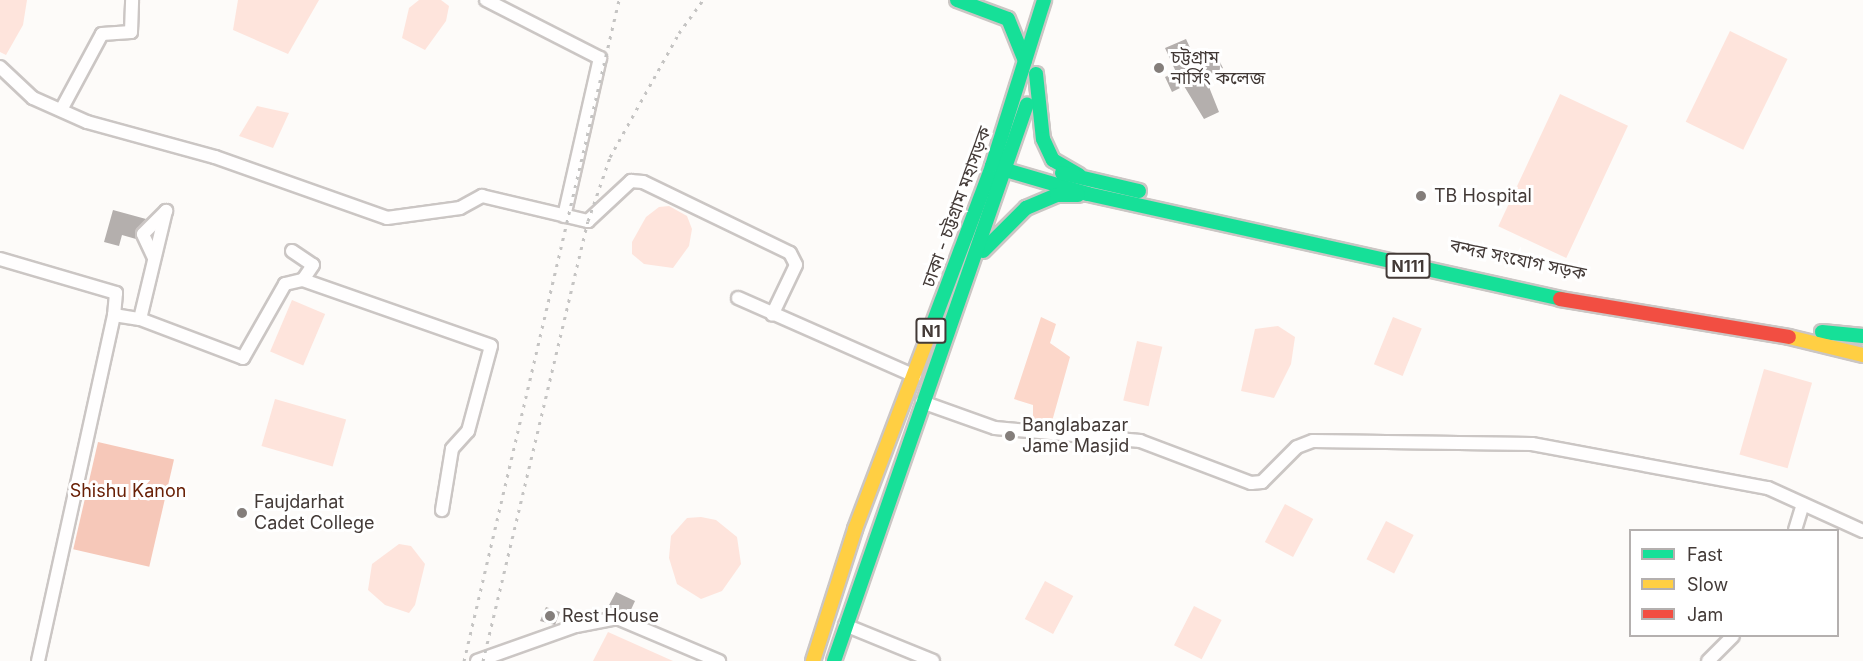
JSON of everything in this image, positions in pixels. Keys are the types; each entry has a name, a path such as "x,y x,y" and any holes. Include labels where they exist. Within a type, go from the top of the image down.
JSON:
{"main road":[{"path":"957,0 1008,19 1025,61"},
{"name":"ঢাকা - চট্টগ্রাম মহাসড়ক","path":"813,661 855,530 915,376 994,161 1044,0"},
{"name":"ঢাকা - চট্টগ্রাম মহাসড়ক","path":"834,661 922,402 1008,165 1059,0"},
{"path":"1036,74 1036,114 1053,160 1090,180"},
{"name":"বন্দর সংযোগ সড়ক","path":"994,161 1088,194 1533,294 1828,344 1863,355"},
{"name":"বন্দর সংযোগ সড়ক","path":"1008,165 1090,180 1535,284 1863,336"},
{"path":"969,269 989,242 1026,208 1057,195 1088,194"}],"street":[{"path":"61,110 102,34 131,32 132,0"},
{"path":"486,0 600,58 564,216"},
{"path":"0,67 33,98 87,122 216,157 387,218 460,208 482,196 588,221 631,181 643,182 790,253 796,265 772,315"},
{"path":"291,251 315,262 303,280"},
{"path":"140,320 154,258"},
{"path":"0,259 116,292 114,315 38,661"},
{"path":"114,315 140,320 243,358 285,284 303,280 491,346 468,431 452,449 442,510"},
{"path":"738,298 772,315 915,376"},
{"path":"922,402 995,428 1140,441 1251,483 1262,482 1297,447 1313,441 1532,444 1731,479 1803,504 1863,531"},
{"path":"1796,529 1803,504"},
{"path":"477,661 576,626 617,618 719,661"},
{"path":"845,625 933,661"},
{"path":"1708,661 1732,637"}],"shaded area":[{"path":"0,0 27,0 23,25 6,55 0,52"},
{"path":"238,0 319,0 288,54 233,30"},
{"path":"419,0 441,0 449,6 446,21 425,50 402,38 409,8"},
{"path":"1730,31 1788,59 1743,150 1686,122"},
{"path":"1560,94 1628,126 1566,258 1498,226"},
{"path":"257,106 289,113 273,148 239,136"},
{"path":"669,206 687,216 692,229 689,246 673,268 644,264 632,254 632,242 646,217 659,207"},
{"path":"292,300 325,314 303,366 270,352"},
{"path":"1041,317 1056,324 1050,343 1070,357 1051,425 1033,424 1033,405 1014,399"},
{"path":"1393,317 1422,329 1403,376 1374,364"},
{"path":"1278,326 1295,337 1291,364 1274,398 1241,391 1255,329"},
{"path":"1137,341 1162,347 1149,406 1123,400"},
{"path":"1764,369 1812,383 1788,468 1739,455"},
{"path":"275,399 346,419 333,466 261,446"},
{"path":"1285,504 1313,519 1293,557 1265,542"},
{"path":"701,517 716,520 737,537 741,564 722,591 701,599 677,584 669,558 671,536 687,518"},
{"path":"1386,521 1414,535 1394,573 1366,559"},
{"path":"399,544 411,546 425,564 415,605 409,613 385,605 368,590 372,564"},
{"path":"1045,581 1073,596 1053,634 1025,619"},
{"path":"1194,606 1222,620 1202,659 1174,645"},
{"path":"608,632 673,661 593,661"}],"green space":[{"name":"Shishu Kanon","path":"98,442 174,460 149,567 73,549"}],"building":[{"path":"1186,39 1197,63 1216,54 1223,68 1205,77 1219,112 1204,119 1184,86 1172,92 1165,77 1176,72 1165,48"},
{"path":"113,210 146,219 135,232 136,239 122,235 119,246 104,242"},
{"path":"616,592 635,601 629,614 608,607"},
{"name":"Rest House","path":"546,607 560,612 555,625 540,621"}],"railway":[{"path":"464,661 619,0"},
{"path":"483,661 588,221 610,157 679,33 703,0"}],"traffic: fast":[{"path":"957,0 1008,19 1025,61"},
{"path":"929,334 992,166 1044,0"},
{"path":"1036,74 1043,139 1053,160 1079,175"},
{"path":"834,661 1027,104"},
{"path":"992,166 1088,194 1560,299"},
{"path":"1062,173 1139,191"},
{"path":"983,251 1026,208 1057,195 1078,195"},
{"path":"1822,332 1863,336"}],"traffic: slow":[{"path":"813,661 855,529 929,334"},
{"path":"1789,337 1863,355"}],"traffic: jam":[{"path":"1560,299 1789,337"}],"place":[{"name":"চট্টগ্রাম নার্সিং কলেজ","path":"1159,68"},
{"name":"TB Hospital","path":"1421,196"},
{"name":"Banglabazar Jame Masjid","path":"1010,436"},
{"name":"Faujdarhat Cadet College","path":"242,513"},
{"name":"Rest House","path":"550,616"}]}
